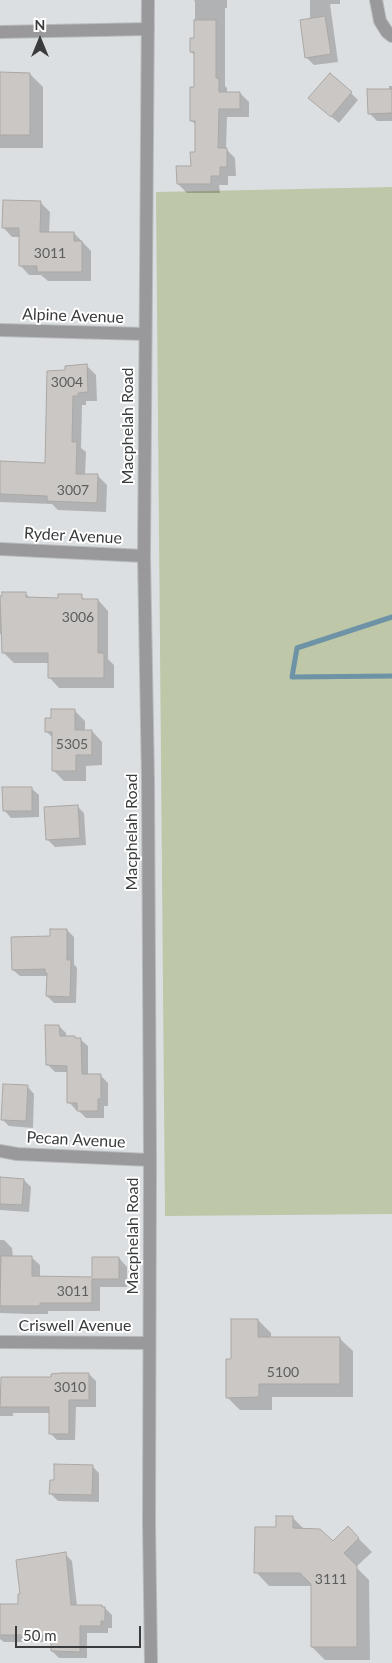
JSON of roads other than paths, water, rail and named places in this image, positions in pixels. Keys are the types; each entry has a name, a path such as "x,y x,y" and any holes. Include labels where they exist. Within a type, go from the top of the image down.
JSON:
{"street":[{"name":"Macphelah Road","path":"148,0 144,556 148,781 149,1523 152,1663"},
{"path":"376,0 380,21 392,36"},
{"path":"0,32 148,29"},
{"name":"Alpine Avenue","path":"0,330 145,334"},
{"name":"Ryder Avenue","path":"0,549 144,556"},
{"name":"Pecan Avenue","path":"0,1151 17,1154 150,1160"},
{"name":"Criswell Avenue","path":"0,1342 149,1343"}],"waterway":[{"path":"392,617 297,648 292,677 392,676"}]}
